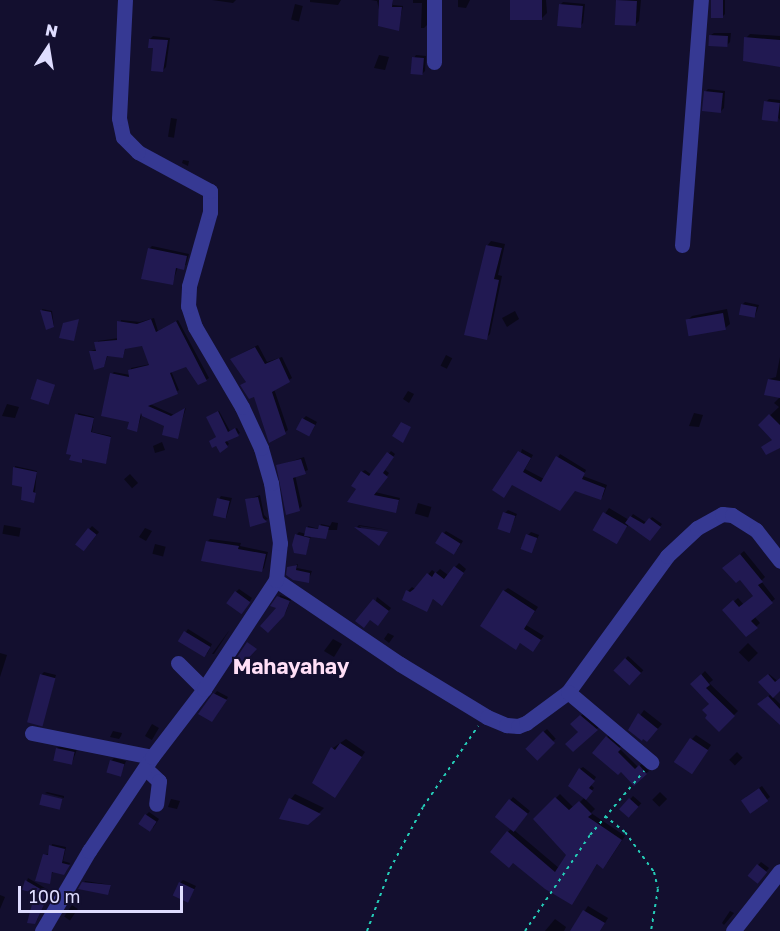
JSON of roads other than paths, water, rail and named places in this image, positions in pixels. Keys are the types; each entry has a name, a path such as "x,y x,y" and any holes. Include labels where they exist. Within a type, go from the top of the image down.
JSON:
{"street":[{"path":"42,931 89,851 148,763 204,689 276,580 280,543 272,483 261,448 242,407 195,327 188,306 189,286 210,212 210,191 138,152 123,137 119,118 125,0"},
{"path":"434,0 434,62"},
{"path":"682,246 701,0"},
{"path":"276,580 400,664 487,717 518,726 526,723 568,692 667,556 710,519 722,514 743,519 756,530 780,561"},
{"path":"178,663 204,689"},
{"path":"568,692 651,762"},
{"path":"32,733 148,763 159,781 156,804"},
{"path":"733,931 780,871"}],"district":[{"name":"Mahayahay","path":"291,666"}]}
